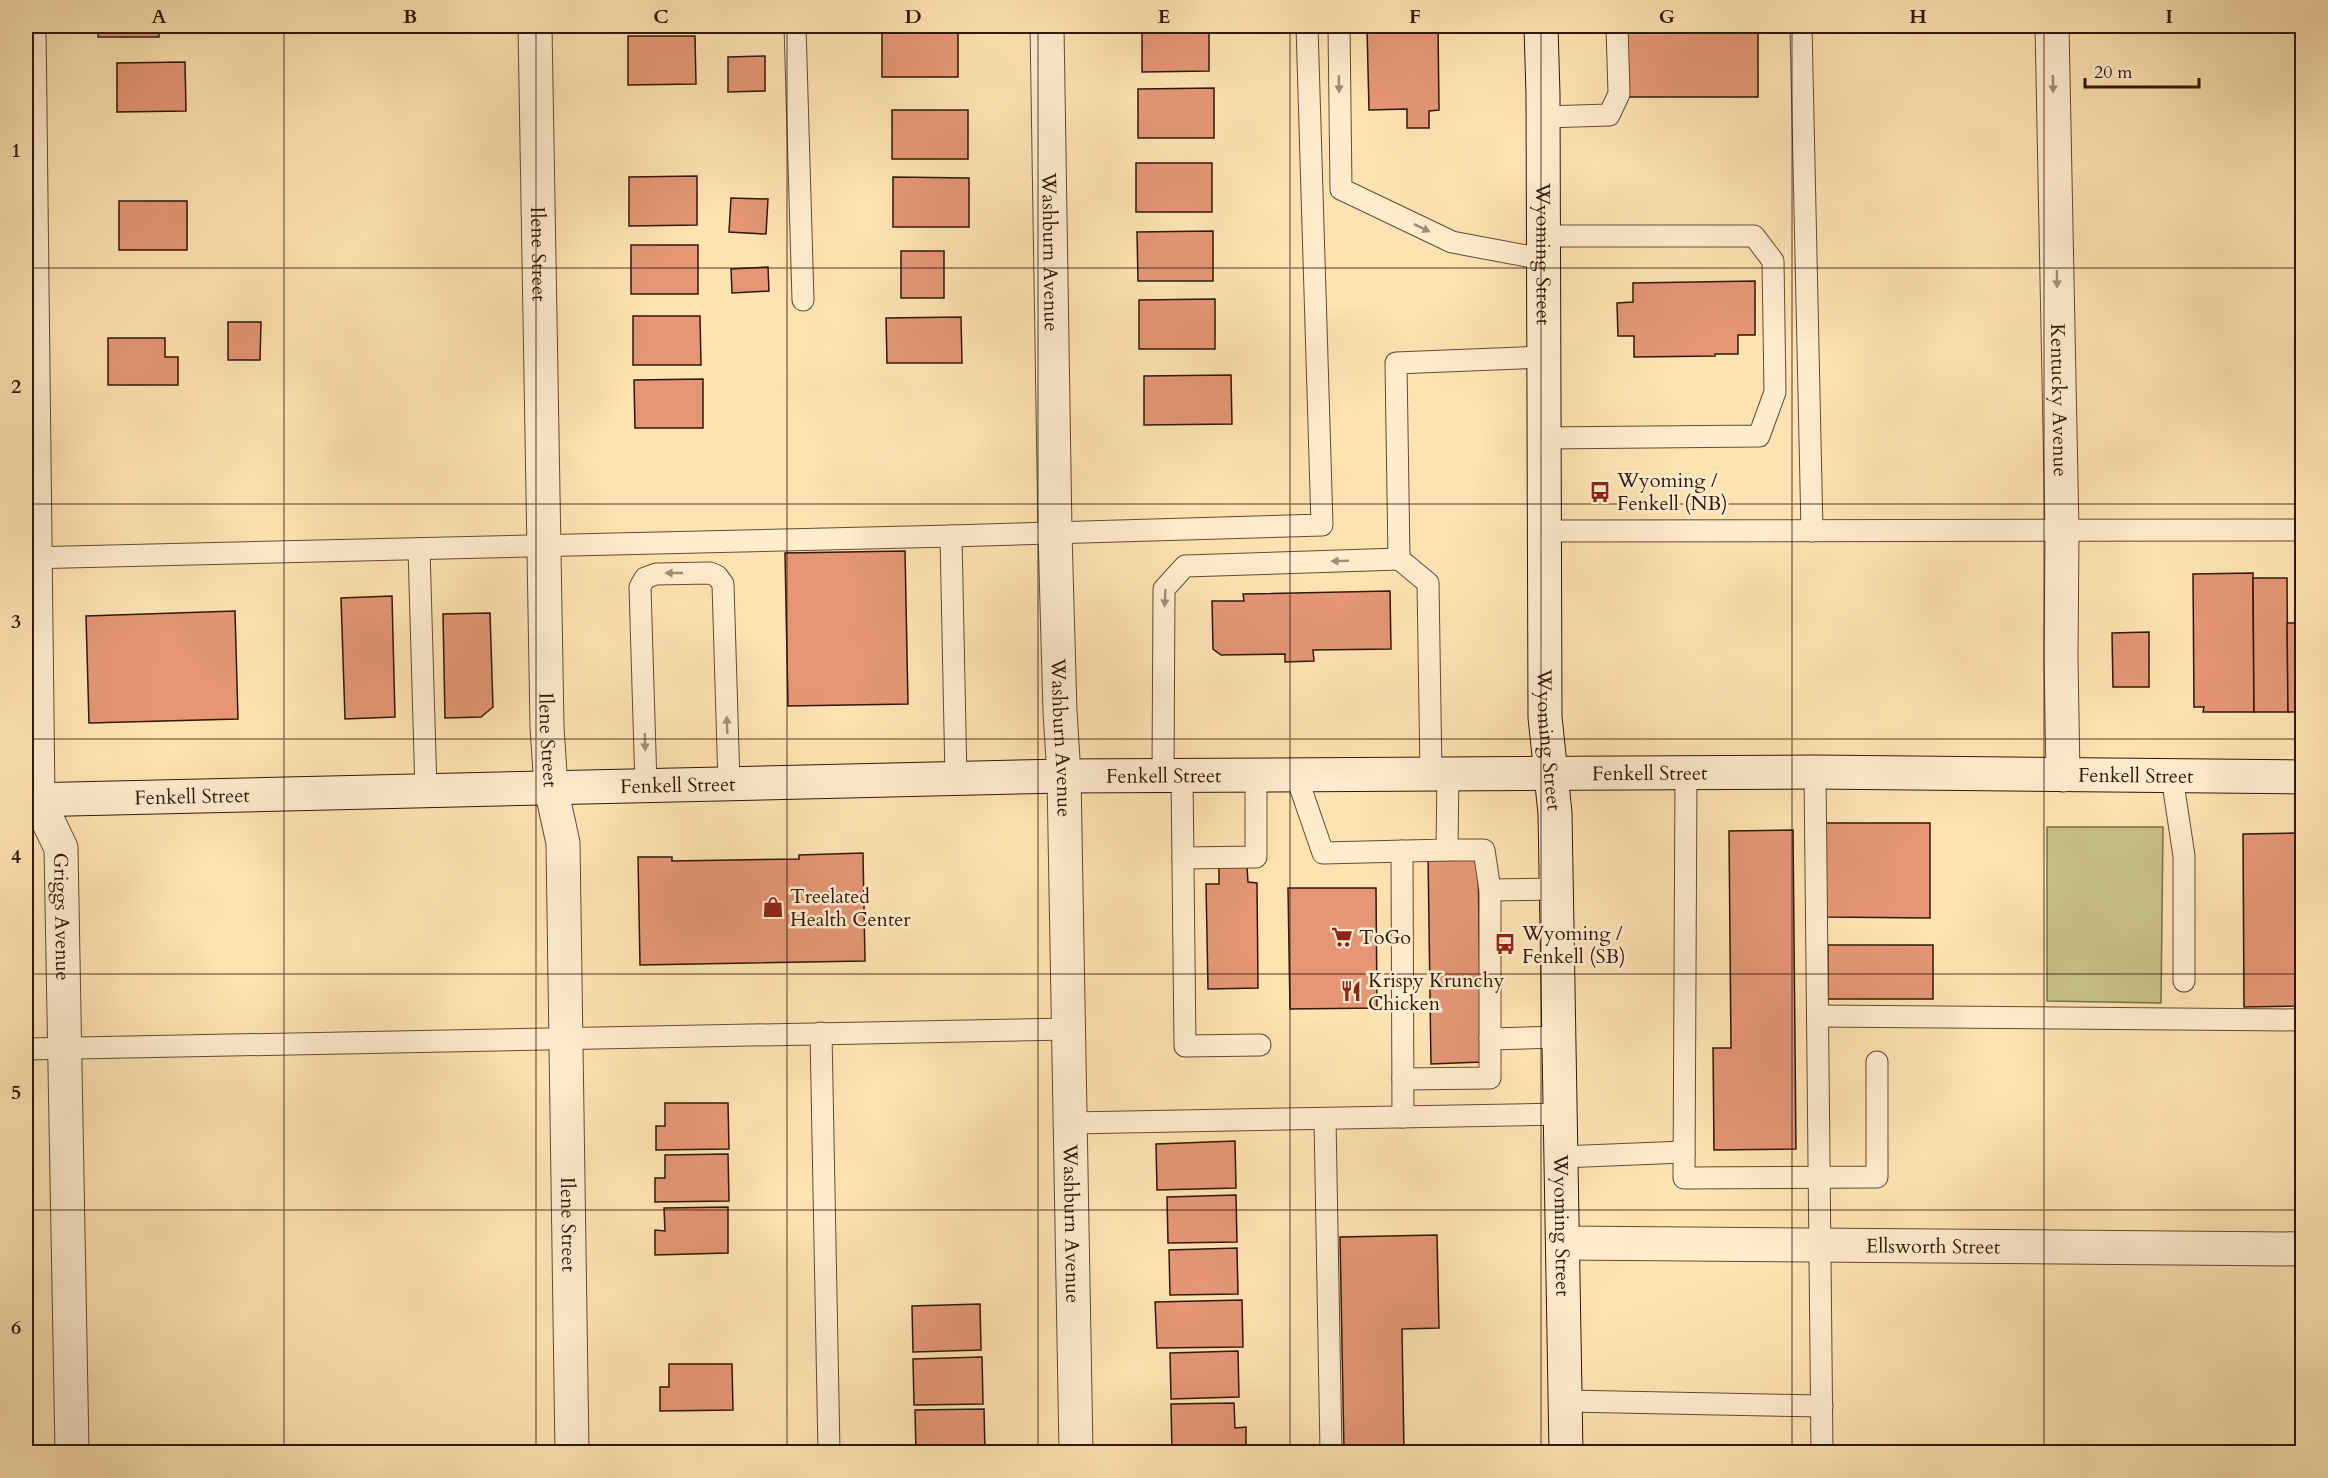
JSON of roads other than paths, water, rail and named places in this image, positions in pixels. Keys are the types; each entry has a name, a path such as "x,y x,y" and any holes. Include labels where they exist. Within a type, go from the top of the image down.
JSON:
{"street":[{"name":"Griggs Avenue","path":"30,26 32,800 61,848 72,1452"},
{"name":"Ilene Street","path":"536,26 547,727 550,788 563,843 572,1452"},
{"name":"Washburn Avenue","path":"1047,26 1055,533 1064,776 1076,1452"},
{"name":"Wyoming Street","path":"1541,26 1545,717 1555,813 1566,1452"},
{"name":"Kentucky Avenue","path":"2052,26 2062,531 2063,775"},
{"name":"Fenkell Street","path":"32,800 1064,776 1815,772 2302,777"},
{"name":"Ellsworth Street","path":"1563,1243 2302,1249"}],"lane":[{"path":"795,26 803,300"},
{"path":"30,558 1322,525 1306,26"},
{"path":"1339,26 1341,189 1452,243 1543,248 1754,236 1773,261 1775,392 1759,436 1544,438"},
{"path":"1543,117 1609,115 1619,94 1617,26"},
{"path":"1801,26 1812,531"},
{"path":"1399,559 1396,363 1544,357"},
{"path":"1544,531 2302,530"},
{"path":"951,536 956,779"},
{"path":"419,549 426,791"},
{"path":"1260,1045 1185,1046 1182,858 1172,776 1164,589 1185,566 1399,559 1428,583 1439,774 1447,850"},
{"path":"646,786 640,587 645,578 656,574 710,573 717,576 723,584 729,784"},
{"path":"1815,772 1822,1452"},
{"path":"1686,773 1684,1178 1876,1177 1877,1062"},
{"path":"1182,858 1256,856 1256,775"},
{"path":"1296,775 1323,853 1484,850 1490,890 1490,1078 1403,1079"},
{"path":"2172,777 2184,856 2184,981"},
{"path":"1402,851 1403,1117"},
{"path":"1490,890 1557,889"},
{"path":"1818,1016 2302,1020"},
{"path":"26,1049 1069,1029"},
{"path":"821,1033 829,1452"},
{"path":"1490,1039 1559,1037"},
{"path":"1071,1123 1561,1114"},
{"path":"1325,1119 1331,1452"},
{"path":"1562,1157 1684,1152"},
{"path":"1566,1401 1822,1406"}],"place":[{"name":"Wyoming / Fenkell (NB)","path":"1600,492"},
{"name":"Treelated Health Center","path":"773,907"},
{"name":"ToGo","path":"1342,937"},
{"name":"Wyoming / Fenkell (SB)","path":"1505,944"},
{"name":"Krispy Krunchy Chicken","path":"1351,991"}]}
